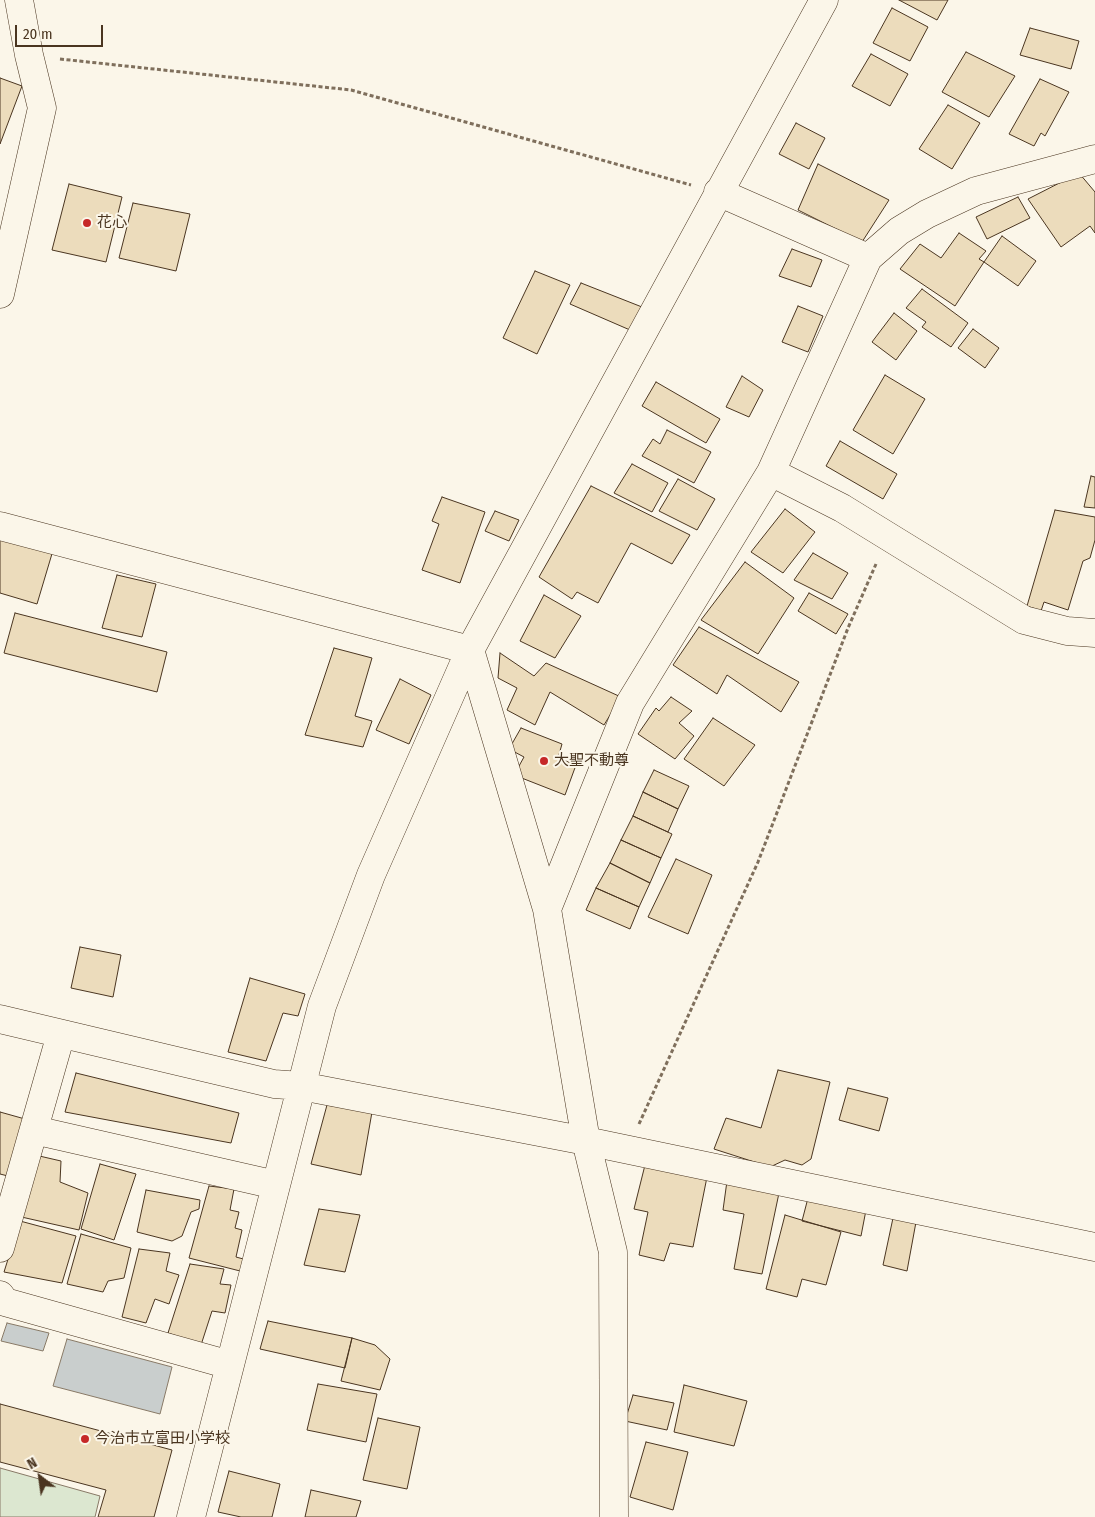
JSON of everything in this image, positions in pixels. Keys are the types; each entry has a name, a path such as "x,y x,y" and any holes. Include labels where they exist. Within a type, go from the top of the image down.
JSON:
{"street":[{"path":"0,294 42,108 29,55 19,0"},
{"path":"191,1517 322,1006 371,875 470,650 824,0"},
{"path":"547,909 630,703 771,472 868,258 898,231 927,214 976,191 1095,159"},
{"path":"718,192 868,258"},
{"path":"771,472 842,508 1024,620 1067,630 1095,633"},
{"path":"0,526 470,650"},
{"path":"470,650 547,909 586,1141 613,1252 614,1517"},
{"path":"0,1019 274,1084 302,1086 586,1141 1095,1247"},
{"path":"0,1248 61,1034"},
{"path":"34,1130 276,1185"},
{"path":"0,1295 5,1302 230,1365"}],"path":[{"path":"29,55 351,90 718,192"},
{"path":"628,1150 758,862 848,628 888,537"}],"green space":[{"path":"0,1468 100,1496 95,1517 0,1517"}],"shaded area":[{"path":"7,1323 49,1333 43,1351 1,1341"},
{"path":"67,1339 172,1367 160,1414 53,1386"}],"building":[{"path":"899,0 948,0 937,20"},
{"path":"892,8 928,27 910,61 873,43"},
{"path":"1030,28 1079,41 1071,69 1020,55"},
{"path":"966,52 1015,76 989,117 942,92"},
{"path":"871,54 908,74 890,106 852,86"},
{"path":"0,78 22,86 0,144"},
{"path":"1040,79 1069,92 1045,136 1041,133 1034,146 1009,134"},
{"path":"948,105 980,123 952,169 919,149"},
{"path":"796,123 825,138 809,169 779,154"},
{"path":"818,164 889,200 862,242 798,210"},
{"path":"1079,173 1095,192 1095,233 1090,226 1061,247 1028,199"},
{"name":"花心","path":"69,184 122,197 106,262 52,250"},
{"path":"1018,197 1030,218 987,239 976,217"},
{"path":"133,203 190,214 176,271 119,258"},
{"path":"959,233 986,251 979,259 984,262 955,306 900,269 920,244 941,258"},
{"path":"1002,236 1036,261 1018,286 984,262"},
{"path":"792,249 822,260 811,287 779,276"},
{"path":"535,271 570,285 537,354 503,338"},
{"path":"581,283 642,307 630,330 570,304"},
{"path":"922,289 968,323 951,347 922,327 926,322 906,308"},
{"path":"798,306 823,316 808,352 782,342"},
{"path":"894,313 917,331 896,360 872,342"},
{"path":"973,329 999,348 985,368 958,348"},
{"path":"885,375 925,399 893,454 853,430"},
{"path":"742,376 763,390 749,417 726,407"},
{"path":"656,382 720,419 706,443 642,406"},
{"path":"667,430 711,452 694,483 642,456 653,439 660,444"},
{"path":"840,441 897,474 883,499 826,466"},
{"path":"632,464 668,483 652,512 614,493"},
{"path":"1091,476 1095,477 1095,508 1084,507"},
{"path":"678,479 715,499 697,530 659,511"},
{"path":"591,486 690,535 672,564 631,543 598,603 577,592 572,599 539,577"},
{"path":"442,497 485,512 460,583 422,570 439,524 432,521"},
{"path":"785,509 815,532 783,573 751,552"},
{"path":"1055,510 1095,517 1095,540 1090,558 1083,561 1068,610 1044,602 1041,611 1027,606"},
{"path":"495,511 519,520 509,541 485,531"},
{"path":"0,531 54,547 37,604 0,593"},
{"path":"813,553 848,573 832,599 794,580"},
{"path":"745,562 794,598 758,654 701,620"},
{"path":"117,575 156,584 142,637 102,628"},
{"path":"809,593 848,614 836,634 798,611"},
{"path":"544,595 581,616 555,658 520,641"},
{"path":"15,613 167,652 157,692 4,653"},
{"path":"699,627 799,682 781,712 727,675 717,694 673,665"},
{"path":"334,648 372,658 355,716 372,721 363,747 305,735"},
{"path":"500,653 534,676 546,663 621,697 604,725 550,692 535,725 507,710 517,688 498,678"},
{"path":"400,679 431,695 409,744 376,730"},
{"path":"671,697 692,711 679,723 694,736 675,759 638,734 656,708 659,711"},
{"path":"713,718 755,745 724,786 684,759"},
{"name":"大聖不動尊","path":"521,728 562,744 558,758 576,765 565,795 514,775 524,757 509,749"},
{"path":"654,770 689,786 678,809 643,792"},
{"path":"643,792 678,809 668,832 633,816"},
{"path":"633,816 672,834 661,858 621,840"},
{"path":"621,840 661,858 650,883 610,863"},
{"path":"676,859 712,875 688,934 648,917"},
{"path":"610,863 650,883 639,907 596,888"},
{"path":"596,888 639,907 630,929 586,910"},
{"path":"80,947 121,955 113,997 71,988"},
{"path":"250,978 305,994 298,1016 283,1013 266,1061 228,1052"},
{"path":"778,1070 830,1082 811,1159 802,1165 785,1160 770,1167 714,1149 726,1118 761,1128"},
{"path":"76,1073 239,1113 231,1143 65,1112"},
{"path":"848,1088 888,1098 879,1131 839,1120"},
{"path":"327,1105 372,1112 361,1175 311,1164"},
{"path":"0,1112 25,1119 8,1176 0,1174"},
{"path":"35,1155 61,1161 60,1182 88,1193 79,1230 17,1216"},
{"path":"100,1164 136,1174 114,1240 81,1229"},
{"path":"645,1165 707,1177 693,1247 670,1243 664,1261 639,1255 648,1212 634,1209"},
{"path":"727,1181 779,1193 762,1274 734,1269 744,1214 723,1210"},
{"path":"209,1186 234,1189 230,1210 239,1212 235,1228 242,1230 236,1257 247,1260 244,1272 189,1258"},
{"path":"146,1190 200,1200 199,1209 191,1212 182,1236 172,1241 137,1232"},
{"path":"808,1198 866,1210 861,1236 802,1221"},
{"path":"319,1209 360,1215 345,1272 304,1265"},
{"path":"785,1215 841,1232 826,1285 802,1279 797,1297 766,1289"},
{"path":"893,1218 916,1222 907,1271 883,1265"},
{"path":"20,1221 76,1236 62,1283 4,1272"},
{"path":"81,1234 131,1248 124,1278 108,1281 103,1292 67,1284"},
{"path":"139,1249 170,1253 166,1271 179,1275 169,1304 155,1299 146,1323 122,1317"},
{"path":"190,1264 224,1269 220,1284 231,1285 225,1313 212,1311 201,1345 168,1333"},
{"path":"268,1321 352,1338 345,1368 260,1349"},
{"path":"352,1338 375,1345 390,1359 380,1390 341,1381"},
{"path":"318,1384 377,1394 366,1442 307,1430"},
{"path":"684,1385 747,1401 734,1446 674,1432"},
{"path":"633,1395 674,1403 667,1430 625,1421"},
{"path":"0,1404 172,1450 154,1517 98,1517 106,1490 0,1462"},
{"path":"378,1418 420,1427 407,1489 363,1480"},
{"path":"646,1442 688,1452 673,1510 630,1497"},
{"path":"229,1471 280,1484 272,1517 241,1517 218,1512"},
{"path":"311,1490 361,1501 356,1517 305,1517"}],"place":[{"name":"花心","path":"87,223"},
{"name":"大聖不動尊","path":"544,761"},
{"name":"今治市立富田小学校","path":"85,1439"}]}
